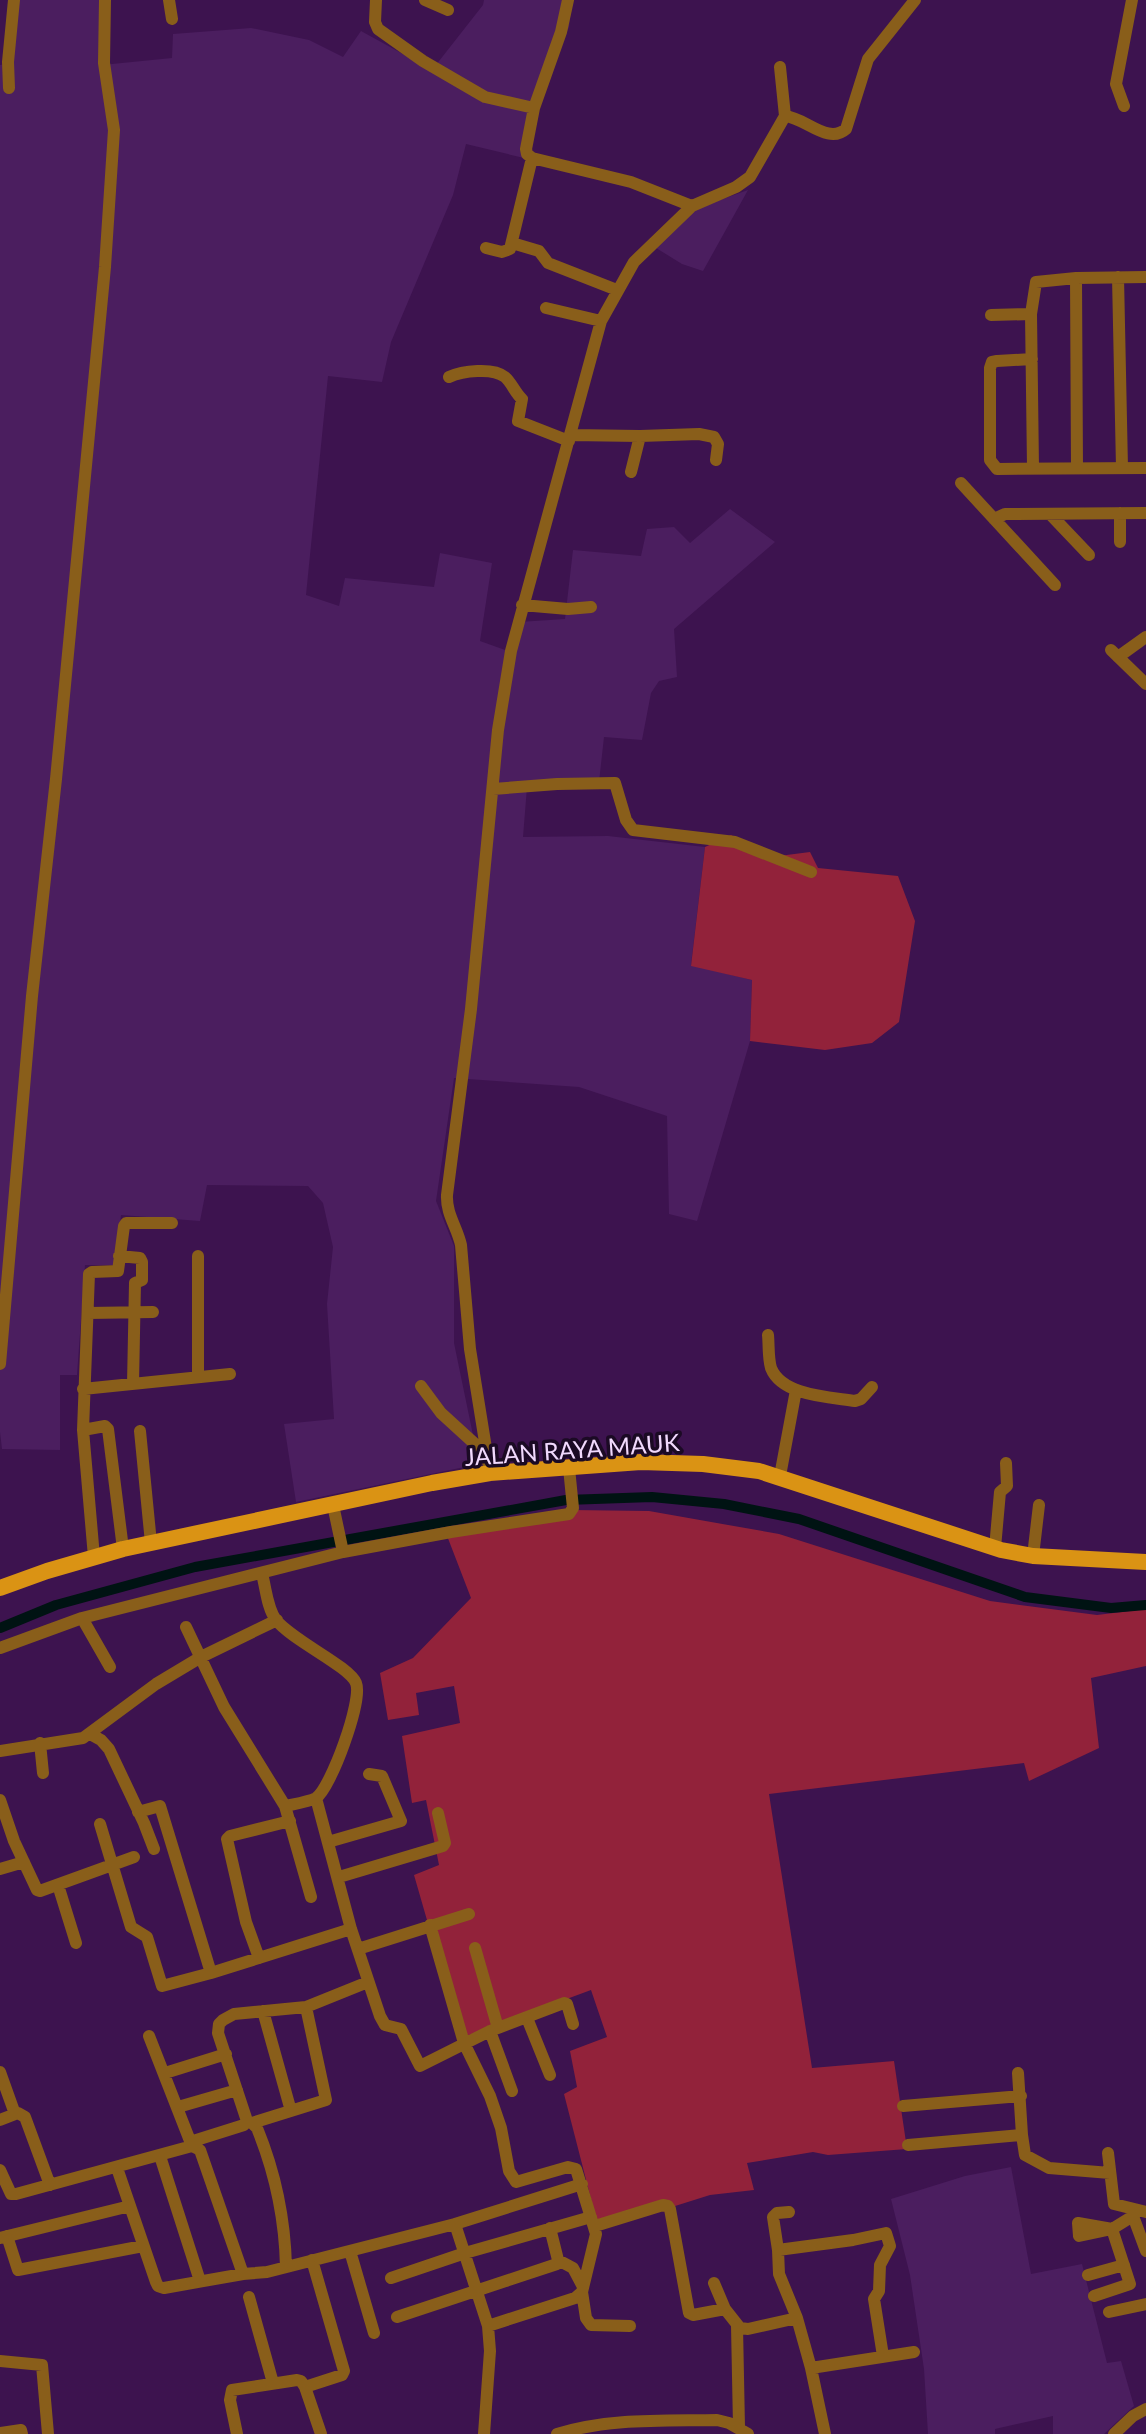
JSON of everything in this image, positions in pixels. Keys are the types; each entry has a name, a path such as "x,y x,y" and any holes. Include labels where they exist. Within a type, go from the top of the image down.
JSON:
{"main road":[{"name":"JALAN RAYA MAUK","path":"0,1588 123,1549 334,1509 432,1483 490,1473 569,1471 640,1462 703,1464 780,1476 995,1548 1033,1556 1146,1562"}],"street":[{"path":"9,88 4,62 14,0"},
{"path":"0,1364 32,996 58,766 106,267 114,130 103,63 105,0"},
{"path":"169,0 172,19"},
{"path":"376,0 375,22 378,29 422,61 485,97 534,108"},
{"path":"425,0 448,10"},
{"path":"568,0 561,32 534,108 527,154 532,158 631,181 691,206"},
{"path":"785,116 801,120 830,135 840,135 846,129 868,59 915,0"},
{"path":"1124,106 1116,84 1132,0"},
{"path":"490,1473 470,1349 461,1245 446,1205 471,1009 492,789 506,677 522,605 601,321 634,262 691,206 736,187 750,177 785,116 780,67"},
{"path":"486,248 507,252 512,243 532,158"},
{"path":"512,243 539,251 548,263 617,290"},
{"path":"1118,277 1122,468"},
{"path":"1033,468 1031,314 1036,282 1076,278 1146,277"},
{"path":"1076,278 1077,468"},
{"path":"546,308 601,321"},
{"path":"991,315 1031,314"},
{"path":"1032,359 992,362 990,368 990,460 997,469 1146,468"},
{"path":"449,377 457,373 499,373 522,400 518,421 570,438 699,434 714,437 718,444 716,460"},
{"path":"631,472 640,436"},
{"path":"961,483 1055,585"},
{"path":"1120,513 1120,542"},
{"path":"994,519 1005,514 1146,513"},
{"path":"1050,514 1089,555"},
{"path":"522,605 568,609 592,607"},
{"path":"1119,658 1146,637"},
{"path":"1119,658 1146,645"},
{"path":"1119,658 1146,684"},
{"path":"492,789 615,783 626,820 633,830 735,842 811,872"},
{"path":"94,1557 83,1430 89,1274 118,1271 126,1223 172,1223"},
{"path":"119,1256 142,1261 142,1280 135,1283 133,1384"},
{"path":"198,1256 198,1377"},
{"path":"88,1313 153,1312"},
{"path":"768,1335 772,1369 781,1382 796,1390 855,1401 861,1399 872,1387"},
{"path":"83,1389 230,1374"},
{"path":"421,1386 441,1413 487,1455"},
{"path":"780,1476 796,1390"},
{"path":"83,1430 105,1426 108,1429 123,1549"},
{"path":"140,1431 152,1543"},
{"path":"995,1548 1000,1492 1007,1486 1006,1463"},
{"path":"0,1648 82,1618 262,1574 342,1549 569,1514 573,1504 569,1471"},
{"path":"1033,1556 1039,1505"},
{"path":"334,1509 342,1549"},
{"path":"262,1574 276,1620 304,1644 341,1668 356,1684 358,1691 351,1725 328,1781 316,1798 285,1807"},
{"path":"82,1618 110,1667"},
{"path":"0,1751 40,1743 75,1740 90,1734 156,1684 201,1657 276,1620"},
{"path":"186,1627 224,1707 285,1807 310,1896"},
{"path":"90,1734 101,1740 109,1749 153,1849"},
{"path":"40,1743 43,1773"},
{"path":"327,1842 401,1821 382,1776 369,1774"},
{"path":"316,1798 351,1929 382,2022 401,2029 420,2066 494,2029 564,2003 567,2004 573,2024"},
{"path":"0,1800 37,1890 134,1857"},
{"path":"138,1812 160,1806 211,1973"},
{"path":"339,1877 443,1846 445,1843 438,1813"},
{"path":"259,1958 246,1922 227,1839 229,1836 289,1821"},
{"path":"100,1824 131,1927 146,1937 162,1986 166,1987 351,1929"},
{"path":"0,1869 24,1862"},
{"path":"58,1885 76,1942"},
{"path":"358,1950 469,1914"},
{"path":"430,1925 464,2043 490,2096 501,2128 509,2171 516,2182 568,2167 576,2169 593,2221 596,2242 582,2289 569,2301 488,2326"},
{"path":"475,1948 512,2091"},
{"path":"286,2267 286,2245 272,2173 261,2138 250,2122 237,2090 218,2033 219,2025 234,2014 306,2007 368,1982"},
{"path":"0,2170 11,2194 160,2156 250,2122 323,2103 326,2098 306,2007"},
{"path":"263,2011 290,2111"},
{"path":"527,2018 550,2075"},
{"path":"149,2036 191,2144 200,2150 243,2274"},
{"path":"165,2073 226,2054"},
{"path":"0,2072 16,2114"},
{"path":"1018,2073 1025,2155 1049,2168 1110,2173"},
{"path":"178,2107 237,2090"},
{"path":"903,2106 1021,2096"},
{"path":"0,2120 23,2114 50,2185"},
{"path":"908,2145 1022,2135"},
{"path":"1108,2153 1114,2204 1137,2213"},
{"path":"160,2156 200,2281"},
{"path":"117,2168 158,2286 164,2288 267,2272 456,2224 582,2184"},
{"path":"391,2278 550,2228 663,2205 670,2209 689,2313 693,2315 725,2309"},
{"path":"130,2206 3,2237 18,2270 143,2246"},
{"path":"789,2212 777,2213 774,2217 779,2274 797,2318 825,2434"},
{"path":"1094,2297 1130,2284 1112,2230 1137,2213"},
{"path":"1137,2213 1146,2251"},
{"path":"456,2224 488,2326 490,2351 484,2434"},
{"path":"397,2317 557,2264 550,2228"},
{"path":"778,2250 888,2234 890,2246 880,2265 879,2291 874,2299 883,2356"},
{"path":"350,2250 374,2333"},
{"path":"305,2388 342,2375 344,2371 312,2260"},
{"path":"558,2260 572,2268 582,2289 586,2318 591,2325 630,2326"},
{"path":"1088,2275 1124,2265"},
{"path":"714,2283 725,2309 737,2326 744,2329 797,2318"},
{"path":"249,2297 273,2382"},
{"path":"1109,2312 1146,2304"},
{"path":"557,2434 585,2425 613,2422 717,2420 743,2431 737,2326"},
{"path":"811,2368 914,2352"},
{"path":"0,2361 42,2365 48,2434"},
{"path":"237,2434 230,2400 232,2390 297,2380 302,2381 321,2434"},
{"path":"1114,2434 1133,2416 1146,2409"},
{"path":"0,2433 21,2430 22,2434"}],"shaded area":[{"path":"9,0 106,0 102,65 172,58 173,34 251,28 309,40 343,57 361,31 432,70 483,5 484,0 572,0 569,27 531,118 524,158 466,144 453,195 391,342 382,382 328,376 306,595 339,606 345,578 434,587 440,553 492,563 480,641 511,652 519,622 565,619 573,550 641,556 647,529 674,527 690,543 730,509 775,542 674,629 677,677 659,681 651,693 642,740 604,737 599,782 527,787 523,837 608,836 705,847 691,965 752,980 750,1041 697,1221 669,1214 667,1116 579,1087 454,1078 436,1201 454,1246 454,1343 479,1464 296,1502 284,1424 334,1419 327,1304 333,1247 323,1203 308,1186 207,1185 200,1221 121,1215 116,1265 85,1265 77,1375 60,1375 60,1450 2,1449 0,65 6,64"},
{"path":"748,190 703,271 682,264 648,243 700,207"},
{"path":"731,835 771,857 810,852 818,868 898,876 915,921 899,1022 872,1043 825,1050 750,1041 752,980 691,966 705,847"},
{"path":"571,1510 649,1511 779,1534 990,1601 1097,1615 1146,1609 1146,1666 1091,1678 1099,1748 1029,1781 1024,1763 769,1794 812,2068 894,2061 907,2149 828,2155 813,2152 747,2163 754,2190 710,2195 599,2230 564,2094 577,2087 570,2051 607,2037 591,1990 461,2038 414,1875 439,1865 426,1800 412,1803 402,1736 460,1723 454,1686 416,1693 419,1715 388,1720 380,1673 413,1658 471,1598 444,1528"},
{"path":"1011,2167 1031,2274 1082,2264 1107,2363 1121,2361 1134,2406 1104,2434 1053,2434 1053,2416 995,2429 995,2434 928,2434 924,2369 910,2275 891,2199 965,2176"}],"waterway":[{"path":"0,1628 56,1605 195,1567 566,1500 652,1497 724,1504 799,1519 1025,1597 1111,1608 1146,1605"}]}
